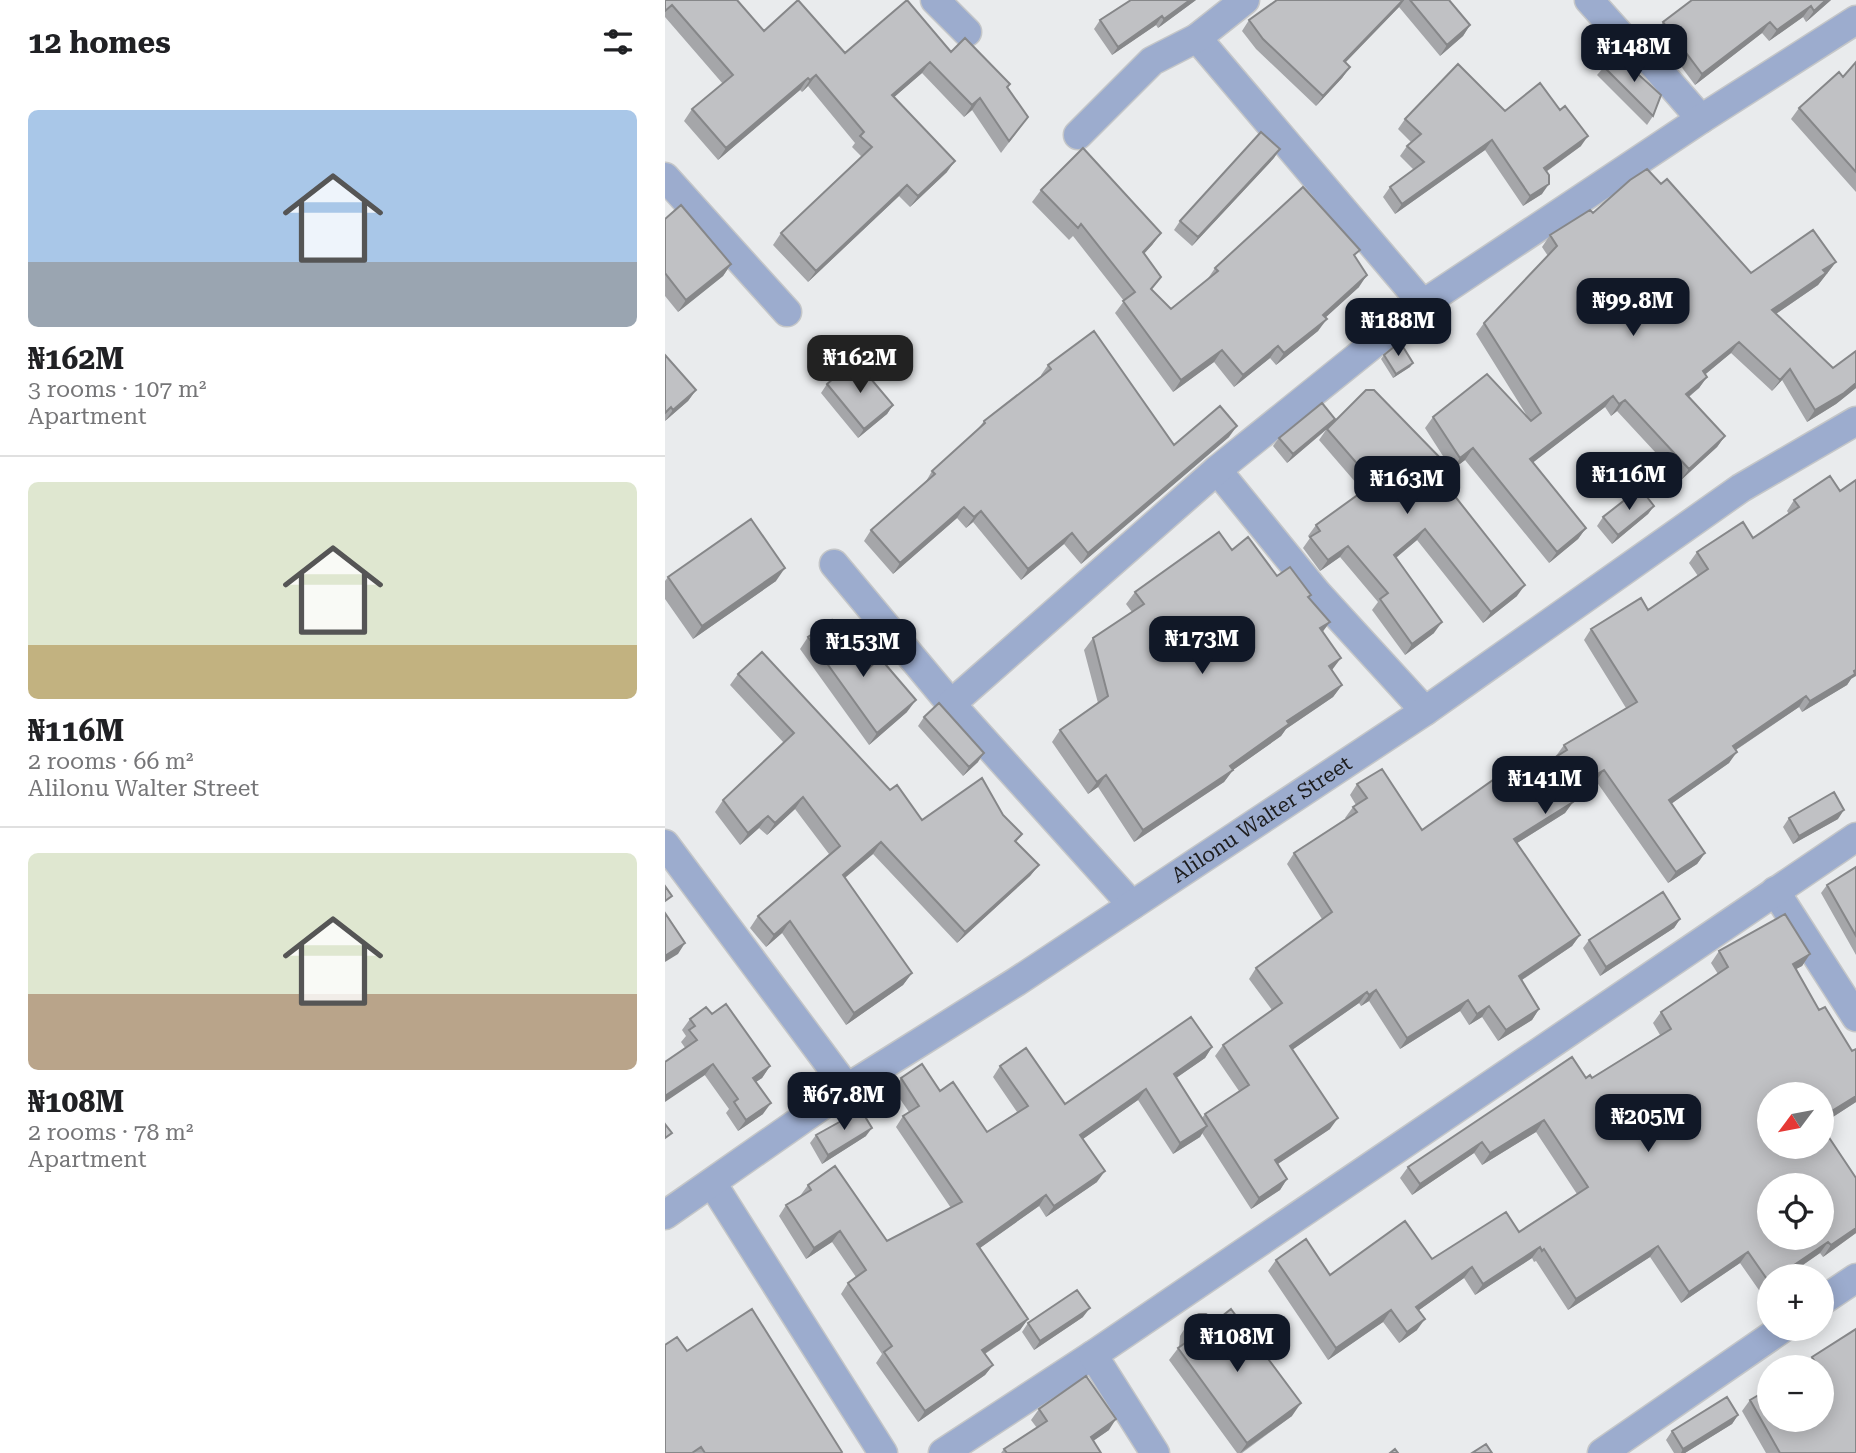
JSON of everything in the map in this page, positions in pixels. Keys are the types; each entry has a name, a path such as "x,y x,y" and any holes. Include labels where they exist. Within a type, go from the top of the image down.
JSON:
{"street":[{"path":"935,0 967,32"},
{"path":"1078,135 1152,61 1197,38 1245,0"},
{"path":"1590,0 1624,39 1653,64 1700,119"},
{"path":"951,704 1217,470 1423,304 1700,119 1856,20"},
{"path":"1197,38 1423,304"},
{"path":"665,177 787,312"},
{"name":"Alilonu Walter Street","path":"665,1215 847,1088 1016,982 1425,712 1741,488 1856,421"},
{"path":"1217,470 1317,593 1425,712"},
{"path":"834,564 951,704 1132,905"},
{"path":"943,1453 1093,1355 1856,837"},
{"path":"665,844 847,1088"},
{"path":"1775,891 1856,1017"},
{"path":"712,1183 883,1453"},
{"path":"1834,1293 1856,1278"},
{"path":"1602,1453 1764,1341"},
{"path":"1093,1355 1155,1453"}],"building":[{"path":"665,0 737,0 764,31 798,0 845,53 907,0 951,52 965,38 1010,84 1007,87 1028,117 1009,141 980,98 972,105 930,62 892,95 955,161 918,196 907,185 816,271 781,233 872,147 860,136 864,132 816,75 810,80 808,78 726,148 692,109 733,75 672,5 665,11"},
{"path":"1131,0 1190,0 1118,47 1100,20"},
{"path":"1277,0 1403,0 1344,61 1350,67 1323,96 1263,39 1249,20"},
{"path":"1410,0 1449,0 1470,25 1447,45"},
{"path":"1692,0 1826,0 1814,11 1811,6 1777,30 1770,22 1702,74 1663,22"},
{"path":"1616,54 1661,95 1653,116 1604,67"},
{"path":"1856,62 1856,172 1799,108 1839,72 1843,77"},
{"path":"1458,64 1505,111 1540,83 1560,110 1565,106 1588,136 1544,168 1549,175 1549,184 1530,196 1492,140 1402,204 1390,187 1424,162 1407,146 1421,134 1405,119"},
{"path":"1261,132 1280,149 1198,237 1180,221"},
{"path":"1083,148 1161,233 1143,252 1161,277 1151,289 1171,309 1218,271 1215,268 1303,187 1360,250 1354,255 1367,275 1323,315 1327,319 1284,353 1278,346 1243,375 1222,350 1181,380 1123,301 1135,292 1081,224 1078,228 1041,190"},
{"path":"1647,169 1661,184 1667,179 1751,273 1813,230 1836,262 1823,270 1826,273 1772,310 1833,368 1856,351 1856,383 1815,410 1790,369 1780,380 1739,342 1703,371 1707,377 1686,394 1725,436 1689,469 1625,400 1619,404 1613,396 1530,459 1586,528 1557,552 1473,448 1460,458 1433,417 1487,374 1531,421 1541,413 1484,323 1557,246 1550,235 1590,210 1593,213 1630,180"},
{"path":"681,205 731,264 686,300 665,273 665,219"},
{"path":"1094,331 1174,445 1220,406 1237,426 1088,553 1072,533 1028,569 981,511 974,517 964,507 900,563 871,530 935,474 932,471 985,423 984,421 1051,369 1048,365"},
{"path":"1400,342 1413,363 1396,374 1384,355"},
{"path":"665,355 696,390 673,410 671,407 665,413"},
{"path":"855,360 893,405 864,429 827,384"},
{"path":"1366,390 1374,390 1449,467 1439,476 1525,585 1491,612 1425,529 1394,555 1442,622 1412,644 1380,599 1388,593 1348,546 1328,560 1310,537 1320,531 1316,525 1374,483 1327,429"},
{"path":"1322,403 1335,419 1293,454 1279,438"},
{"path":"1830,476 1840,491 1856,480 1855,674 1810,701 1806,696 1733,746 1737,752 1669,800 1705,853 1676,872 1604,770 1567,792 1573,802 1514,839 1580,935 1519,976 1539,1009 1506,1030 1489,1006 1477,1014 1468,1000 1407,1038 1376,990 1369,995 1367,992 1290,1046 1338,1118 1275,1160 1287,1179 1259,1198 1205,1114 1249,1085 1223,1045 1282,1003 1256,968 1332,912 1294,853 1357,812 1353,807 1367,798 1357,784 1382,769 1422,830 1493,780 1500,791 1567,750 1564,745 1637,702 1591,629 1641,598 1648,610 1708,569 1697,552 1743,522 1753,538 1799,507 1794,500"},
{"path":"1640,488 1654,506 1618,535 1603,517"},
{"path":"751,519 785,568 702,626 668,577"},
{"path":"1219,532 1232,550 1248,537 1277,576 1290,567 1311,595 1308,597 1330,622 1320,628 1341,658 1329,666 1342,685 1287,721 1289,724 1230,766 1233,770 1143,830 1106,775 1097,782 1060,730 1108,696 1093,638 1144,604 1135,592"},
{"path":"832,620 867,670 880,658 916,700 877,733 808,637"},
{"path":"762,652 890,790 897,785 922,820 982,778 1003,815 1022,834 1015,841 1039,865 965,932 881,842 843,875 912,973 854,1013 790,921 774,935 758,916 840,846 803,797 775,823 768,816 748,833 723,800 794,733 738,674"},
{"path":"939,703 984,753 969,767 924,717"},
{"path":"1834,792 1844,810 1799,836 1789,818"},
{"path":"1856,867 1856,936 1827,885"},
{"path":"665,886 672,896 665,901"},
{"path":"1663,892 1680,919 1606,967 1589,940"},
{"path":"665,913 685,943 665,956"},
{"path":"1785,914 1810,954 1793,964 1819,1010 1825,1007 1852,1051 1856,1049 1856,1096 1834,1110 1834,1082 1757,1082 1757,1159 1834,1159 1834,1145 1856,1178 1856,1228 1834,1243 1834,1173 1757,1173 1757,1250 1816,1250 1796,1264 1757,1265 1748,1252 1689,1292 1658,1246 1576,1299 1544,1249 1542,1251 1540,1247 1483,1284 1472,1267 1416,1307 1425,1319 1407,1332 1391,1310 1336,1348 1276,1260 1306,1239 1330,1275 1405,1221 1432,1259 1506,1212 1519,1232 1588,1187 1544,1120 1490,1153 1482,1142 1420,1184 1408,1167 1572,1057 1586,1078 1590,1075 1592,1078 1671,1029 1661,1012 1728,967 1719,951"},
{"path":"726,1004 770,1066 753,1078 771,1103 746,1120 734,1102 738,1099 713,1064 665,1096 665,1062 697,1040 689,1030 695,1026 690,1019 706,1007 712,1014"},
{"path":"1191,1017 1212,1047 1174,1074 1207,1126 1180,1143 1146,1089 1080,1135 1105,1171 1054,1206 1046,1195 977,1244 1028,1319 982,1350 993,1365 925,1411 884,1352 892,1346 848,1283 866,1270 840,1231 814,1248 786,1205 811,1190 808,1185 835,1166 887,1241 962,1202 903,1116 919,1106 901,1078 922,1064 940,1091 953,1082 987,1132 1028,1106 1000,1066 1026,1048 1065,1104"},
{"path":"861,1110 872,1128 828,1155 816,1135"},
{"path":"665,1124 672,1133 665,1138"},
{"path":"1077,1290 1090,1308 1040,1341 1028,1323"},
{"path":"752,1309 841,1453 705,1453 701,1447 692,1453 665,1453 665,1345 677,1337 687,1351"},
{"path":"1231,1309 1301,1403 1247,1443 1178,1348 1188,1341 1188,1323 1192,1317 1206,1314 1216,1321"},
{"path":"1856,1329 1856,1453 1780,1453 1768,1432 1834,1432 1834,1355 1815,1355"},
{"path":"1086,1376 1116,1419 1091,1437 1101,1453 1007,1453 1004,1449 1047,1421 1039,1409"},
{"path":"1757,1396 1757,1412 1750,1400"},
{"path":"1727,1397 1738,1415 1683,1449 1672,1431"},
{"path":"1486,1444 1492,1453 1472,1453"}]}
